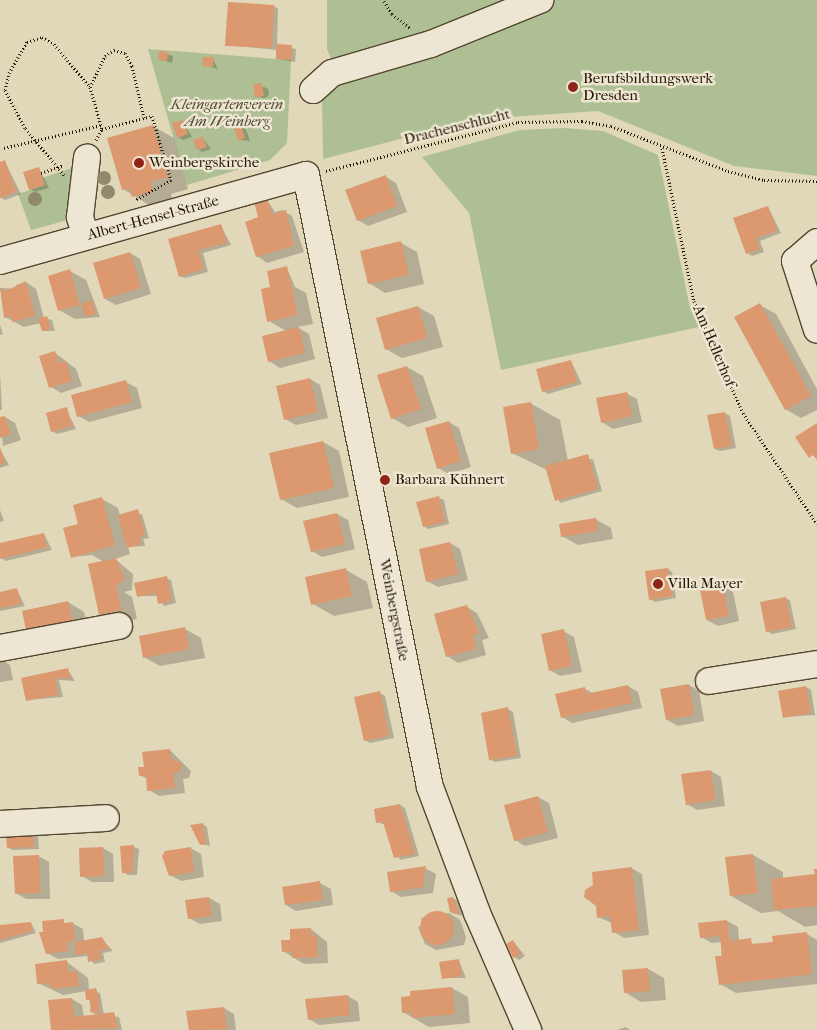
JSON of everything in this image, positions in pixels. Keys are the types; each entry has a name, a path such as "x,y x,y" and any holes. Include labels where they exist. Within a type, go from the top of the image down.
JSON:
{"street":[{"path":"313,90 332,73 431,44 540,0"},
{"path":"86,236 80,217 87,157"},
{"name":"Albert-Hensel-Straße","path":"0,261 306,175"},
{"name":"Weinbergstraße","path":"306,175 430,787 476,913 528,1030"},
{"path":"817,242 796,261 817,330"},
{"path":"0,648 120,626"},
{"path":"710,681 817,664"},
{"path":"0,824 106,818"}],"path":[{"path":"384,1 392,14 431,44"},
{"path":"55,169 38,140 15,114 5,90 9,72 27,42 42,37 54,44 90,87 102,129 152,116 171,180 134,198"},
{"path":"90,87 105,56 114,50 125,53 132,66 144,118"},
{"name":"Drachenschlucht","path":"306,175 518,122 582,121 611,126 662,147 764,180 817,181"},
{"path":"4,148 101,124"},
{"name":"Am Hellerhof","path":"662,147 694,301 743,413 817,524"}],"green space":[{"name":"Berufsbildungswerk Dresden","path":"327,0 817,0 817,176 734,166 598,111 478,119 323,159 322,97 332,61 327,49"},
{"name":"Kleingartenverein Am Weinberg","path":"148,49 291,60 287,143 270,160 187,185"},
{"path":"564,128 603,131 658,155 690,308 699,327 501,370 469,213 422,157 520,130"},
{"path":"78,166 75,218 31,230 18,194 45,185 42,178"}],"building":[{"path":"228,2 274,5 272,48 225,46"},
{"path":"276,44 292,45 291,60 276,59"},
{"path":"159,51 168,52 167,61 158,60"},
{"path":"203,57 214,57 213,67 202,66"},
{"path":"262,83 264,96 255,98 253,84"},
{"path":"183,120 188,134 177,138 172,123"},
{"path":"240,122 245,138 238,141 233,124"},
{"name":"Weinbergskirche","path":"153,125 168,177 151,182 153,191 132,197 129,188 122,190 107,138"},
{"path":"203,137 207,147 197,150 193,140"},
{"path":"5,160 16,192 0,198 0,162"},
{"path":"39,167 45,185 29,190 23,172"},
{"path":"386,175 397,206 357,221 345,190"},
{"path":"267,198 272,214 286,210 294,246 256,257 245,222 258,217 254,202"},
{"path":"768,206 777,231 756,238 760,249 746,254 733,218"},
{"path":"221,224 227,243 198,250 204,269 179,277 168,239"},
{"path":"401,241 409,275 368,284 360,251"},
{"path":"130,252 141,288 104,299 93,263"},
{"path":"287,266 298,315 267,322 261,289 270,287 267,271"},
{"path":"70,269 80,305 58,311 48,276"},
{"path":"26,281 35,316 12,322 11,316 4,318 0,287 4,292"},
{"path":"92,300 96,314 85,317 81,304"},
{"path":"760,303 811,396 785,410 734,317"},
{"path":"418,306 427,338 385,350 376,318"},
{"path":"47,316 51,329 42,331 38,319"},
{"path":"299,327 305,353 268,362 262,336"},
{"path":"55,351 59,363 66,361 72,381 49,388 39,356"},
{"path":"571,360 577,382 542,392 536,369"},
{"path":"407,366 421,409 391,419 377,375"},
{"path":"310,378 318,412 284,420 276,386"},
{"path":"126,380 132,402 77,417 71,395"},
{"path":"627,392 632,416 601,423 596,398"},
{"path":"531,402 539,449 511,454 503,407"},
{"path":"67,407 72,426 51,432 46,413"},
{"path":"725,412 732,446 714,449 707,415"},
{"path":"5,416 11,434 0,438 0,417"},
{"path":"449,421 461,461 437,469 425,428"},
{"path":"817,423 817,460 813,455 809,458 795,437"},
{"path":"323,441 334,488 280,500 269,453"},
{"path":"0,447 5,463 0,464"},
{"path":"588,454 598,489 555,501 545,466"},
{"path":"439,496 445,522 423,527 416,502"},
{"path":"102,497 115,545 71,558 63,528 78,524 73,505"},
{"path":"138,509 145,535 139,537 141,544 127,548 118,515"},
{"path":"337,513 345,544 311,552 303,521"},
{"path":"596,518 598,531 561,537 559,524"},
{"path":"44,533 47,547 0,559 0,543"},
{"path":"450,542 458,574 426,582 419,549"},
{"path":"116,558 125,579 116,586 122,610 99,615 88,564"},
{"path":"346,568 352,596 311,605 305,577"},
{"name":"Villa Mayer","path":"668,568 672,596 649,600 645,571"},
{"path":"167,576 172,601 158,604 156,593 137,597 134,583"},
{"path":"723,585 729,616 706,620 700,590"},
{"path":"17,588 21,604 0,608 0,592"},
{"path":"786,597 792,627 766,632 760,602"},
{"path":"68,601 73,624 27,634 22,611"},
{"path":"467,605 479,633 473,635 476,649 446,657 434,614"},
{"path":"185,627 189,649 143,658 139,636"},
{"path":"564,629 572,666 549,671 541,634"},
{"path":"68,668 71,679 55,678 58,695 26,701 21,678"},
{"path":"689,684 694,715 666,720 660,689"},
{"path":"628,685 632,703 561,718 555,694 585,687 586,694"},
{"path":"806,686 811,713 783,718 778,691"},
{"path":"380,691 389,736 364,741 354,697"},
{"path":"508,707 517,756 489,760 481,713"},
{"path":"170,749 171,758 182,764 179,773 173,773 175,788 147,791 146,775 139,776 138,767 144,767 142,752"},
{"path":"711,770 715,800 686,805 681,774"},
{"path":"538,796 548,832 514,841 504,805"},
{"path":"400,804 415,854 394,858 383,822 376,823 374,809"},
{"path":"203,823 206,844 200,845 190,825"},
{"path":"33,829 34,847 7,848 6,831"},
{"path":"134,845 132,873 122,873 120,846"},
{"path":"103,847 104,876 80,877 79,848"},
{"path":"191,847 194,872 169,876 162,856 165,851"},
{"path":"753,854 758,893 730,896 725,857"},
{"path":"39,855 40,893 15,894 13,856"},
{"path":"426,866 423,887 390,892 387,872"},
{"path":"632,867 639,930 612,933 610,916 597,918 596,906 584,897 585,890 593,885 592,872"},
{"path":"814,869 817,869 817,906 774,910 771,879 815,874"},
{"path":"320,881 323,900 285,905 282,887"},
{"path":"209,897 212,916 188,919 185,900"},
{"path":"453,897 460,914 450,912 447,898"},
{"path":"437,911 444,912 449,916 453,921 453,935 449,940 444,944 437,945 430,944 425,940 421,935 420,928 421,921 425,916 430,912"},
{"path":"64,919 64,923 73,922 75,941 67,942 68,951 46,954 39,932 43,932 42,921"},
{"path":"727,920 730,941 751,938 752,944 773,942 772,936 807,932 812,974 719,985 715,956 722,956 720,936 700,938 698,923"},
{"path":"31,922 32,931 0,940 0,925"},
{"path":"311,928 311,935 317,935 318,957 292,958 292,951 282,952 281,940 290,940 290,929"},
{"path":"102,937 109,949 99,950 101,959 88,962 87,953 75,955 75,942"},
{"path":"513,940 521,954 513,958 506,944"},
{"path":"459,959 462,976 442,979 439,962"},
{"path":"67,960 68,972 77,971 79,986 51,989 50,983 37,984 35,964"},
{"path":"648,968 650,991 624,993 622,970"},
{"path":"452,987 455,1014 412,1018 411,1012 402,1013 401,997 410,996 410,991"},
{"path":"96,988 99,998 99,1013 90,1012 91,1000 86,1000 85,990"},
{"path":"348,995 350,1015 308,1020 305,999"},
{"path":"72,998 74,1017 114,1012 118,1028 51,1030 48,1000"},
{"path":"224,1007 227,1029 189,1030 186,1011"}],"place":[{"name":"Berufsbildungswerk Dresden","path":"573,87"},
{"name":"Weinbergskirche","path":"139,163"},
{"name":"Barbara Kühnert","path":"385,480"},
{"name":"Villa Mayer","path":"658,584"}]}
